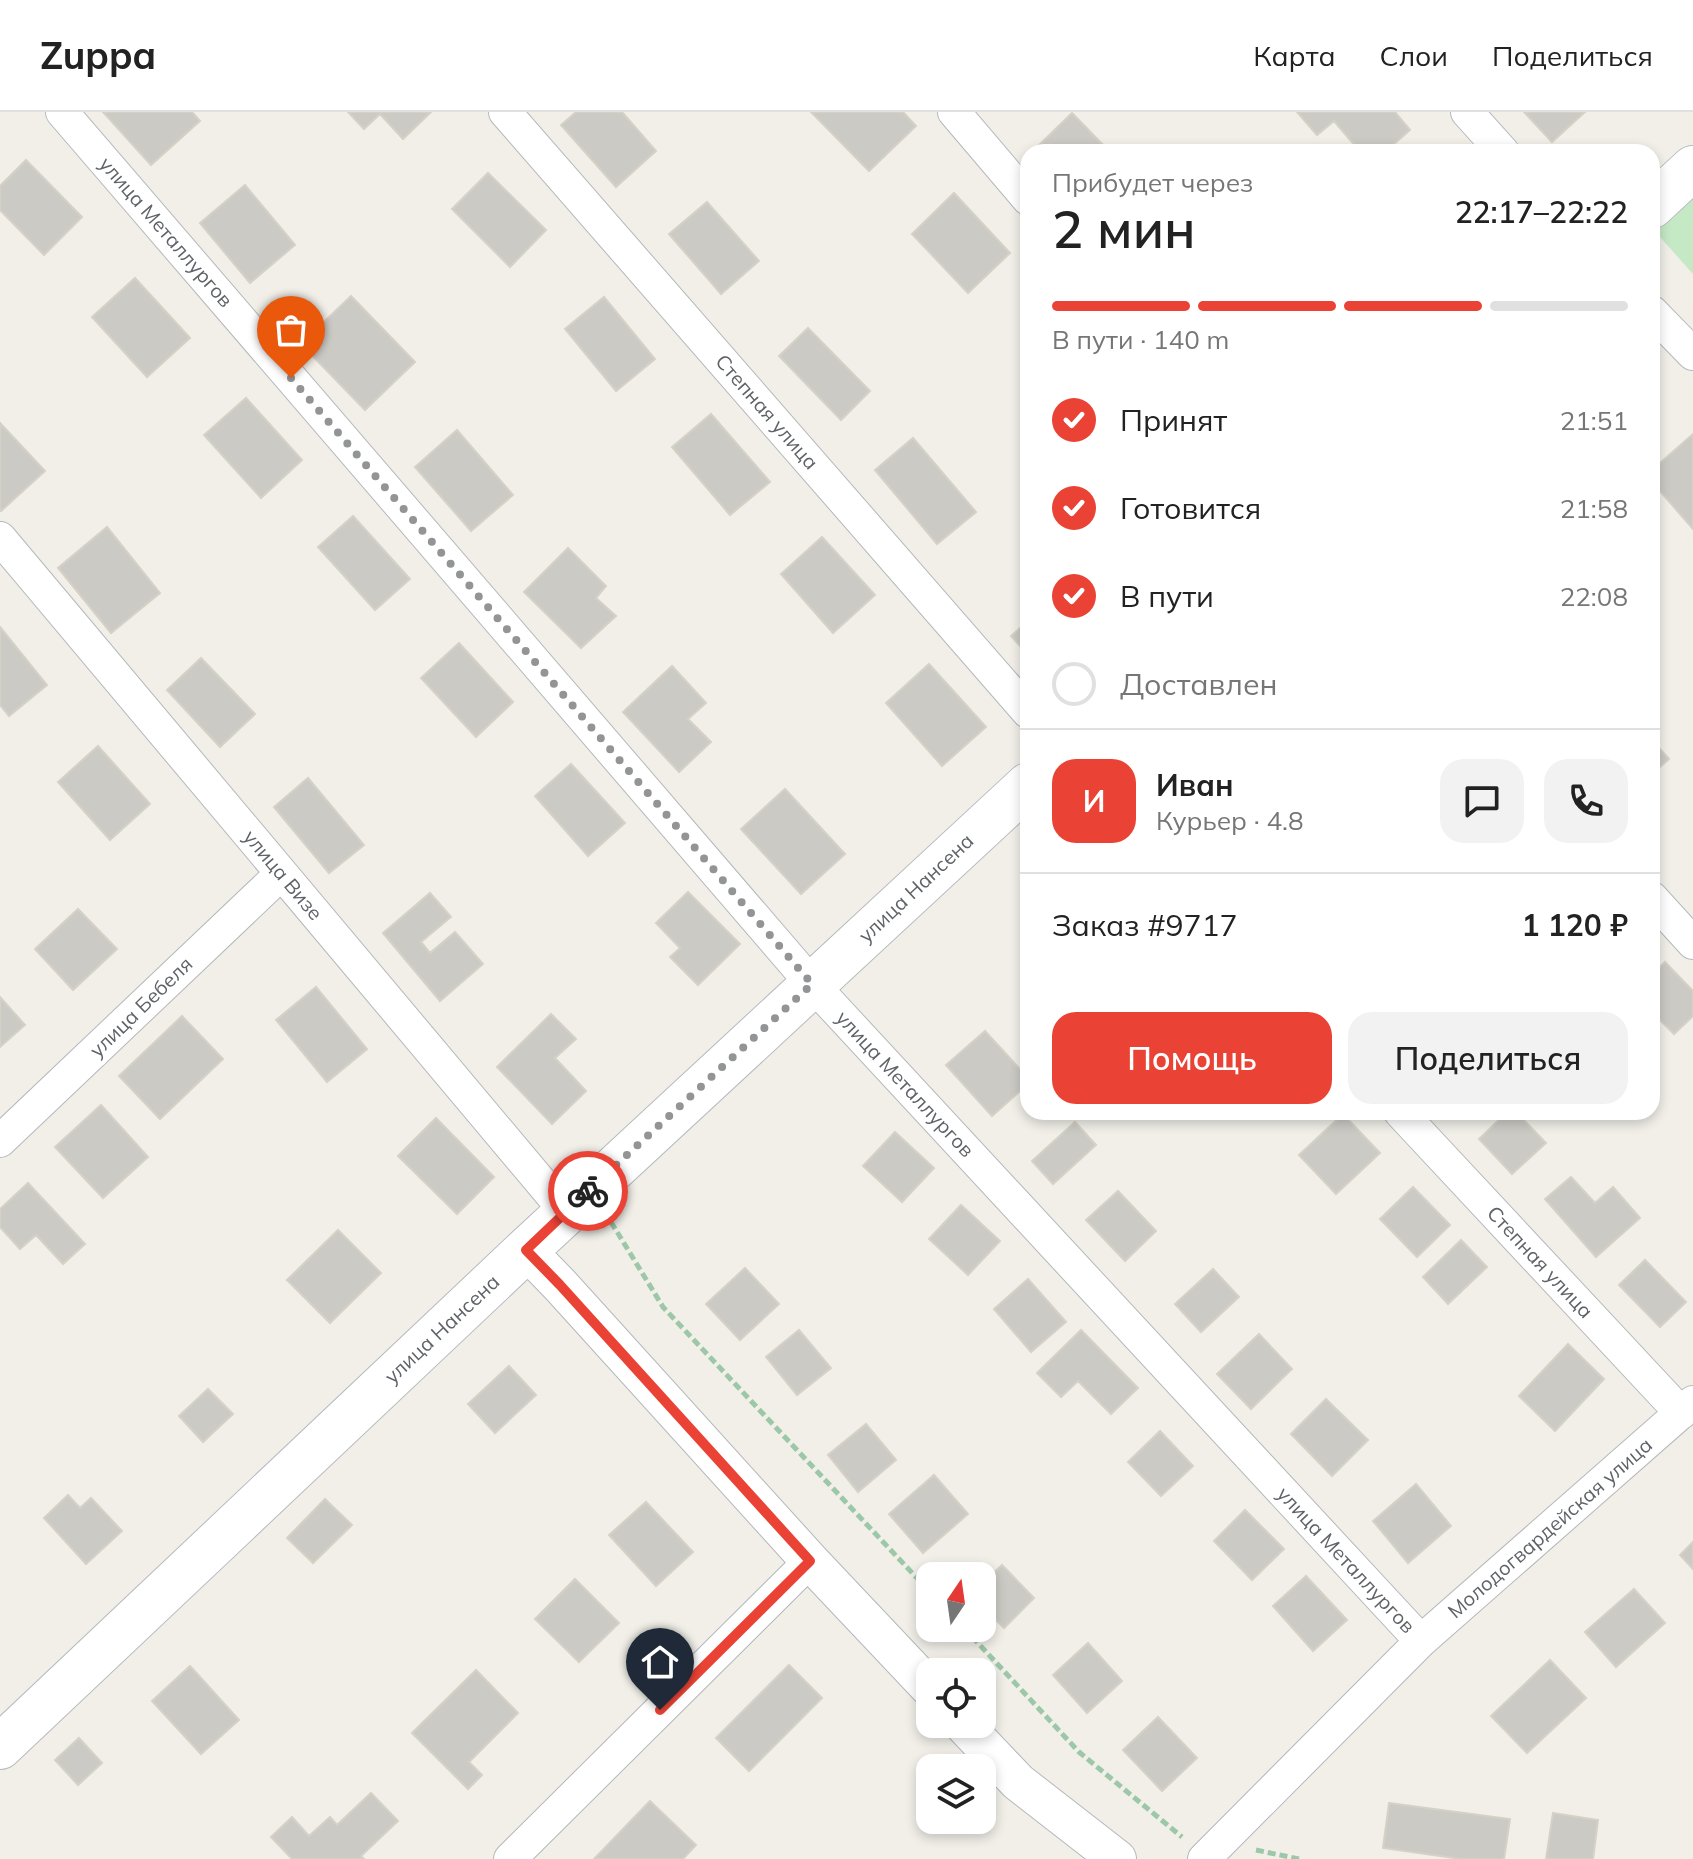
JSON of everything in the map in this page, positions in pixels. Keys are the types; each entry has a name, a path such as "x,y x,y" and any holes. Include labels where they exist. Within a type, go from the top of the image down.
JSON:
{"main road":[{"path":"1660,199 1693,168"},
{"name":"улица Нансена","path":"0,1747 566,1212 1020,792"}],"street":[{"name":"улица Металлургов","path":"62,112 812,984 1421,1641"},
{"name":"Степная улица","path":"505,112 1020,703"},
{"path":"954,112 1020,190"},
{"path":"1467,112 1496,144"},
{"path":"1660,320 1693,354"},
{"name":"улица Визе","path":"0,538 566,1212"},
{"name":"улица Бебеля","path":"0,1141 281,874"},
{"path":"1660,907 1693,943"},
{"name":"Степная улица","path":"1408,1120 1687,1407"},
{"path":"526,1250 916,1673"},
{"name":"Молодогвардейская улица","path":"1206,1857 1421,1641 1687,1407"},
{"path":"510,1859 810,1561"},
{"path":"976,1738 1018,1782 1117,1859"}],"path":[{"path":"608,1217 663,1307 916,1577"},
{"path":"977,1642 1079,1752 1206,1857"}],"green space":[{"path":"1693,185 1693,274 1660,237 1660,215"}],"building":[{"path":"103,112 192,112 200,121 151,165"},
{"path":"348,112 431,112 403,139 380,114 364,129"},
{"path":"576,112 622,112 656,151 616,187 561,125"},
{"path":"811,112 903,112 916,126 869,171"},
{"path":"1297,112 1395,112 1410,130 1394,144 1354,144 1334,121 1317,135"},
{"path":"1524,112 1585,112 1552,142"},
{"path":"1072,113 1102,144 1040,144"},
{"path":"26,160 82,217 44,255 0,210 0,186"},
{"path":"488,173 546,230 510,267 452,209"},
{"path":"245,185 295,245 250,283 200,223"},
{"path":"954,193 1010,253 968,293 912,234"},
{"path":"707,202 759,261 721,294 669,234"},
{"path":"135,278 190,338 147,377 92,317"},
{"path":"351,296 415,362 365,410 301,344"},
{"path":"604,297 655,359 616,391 565,329"},
{"path":"808,328 870,391 841,420 779,356"},
{"path":"246,398 302,460 261,498 204,435"},
{"path":"711,414 770,482 730,515 672,447"},
{"path":"0,423 45,471 1,511 0,510"},
{"path":"457,430 513,495 471,531 415,467"},
{"path":"1693,434 1693,529 1660,491 1660,463"},
{"path":"913,438 976,512 937,544 875,470"},
{"path":"353,516 410,579 375,610 318,547"},
{"path":"107,527 160,593 111,633 58,568"},
{"path":"822,537 875,595 833,633 781,574"},
{"path":"568,548 606,586 596,598 616,616 581,648 524,592"},
{"path":"0,627 47,685 9,716 0,705"},
{"path":"1020,628 1020,646 1011,636"},
{"path":"459,643 513,702 476,737 421,678"},
{"path":"201,658 255,714 220,747 167,690"},
{"path":"929,664 986,727 942,766 886,703"},
{"path":"672,666 706,703 688,719 711,742 679,772 623,712"},
{"path":"98,746 150,804 110,840 58,782"},
{"path":"1660,749 1669,759 1660,767"},
{"path":"571,764 625,823 588,856 535,796"},
{"path":"308,778 364,845 329,873 274,807"},
{"path":"785,789 845,854 801,894 741,829"},
{"path":"688,892 740,944 698,985 670,957 680,948 656,923"},
{"path":"430,893 451,917 421,942 430,953 455,932 483,964 440,1001 383,933"},
{"path":"78,909 117,949 73,990 35,949"},
{"path":"1665,962 1693,991 1693,1016 1674,1034 1660,1020 1660,967"},
{"path":"316,987 367,1049 327,1082 276,1020"},
{"path":"0,997 25,1025 0,1047"},
{"path":"551,1014 576,1039 555,1058 586,1091 552,1124 497,1067"},
{"path":"182,1016 223,1059 160,1119 119,1076"},
{"path":"985,1031 1020,1069 1020,1091 992,1116 946,1065"},
{"path":"101,1105 148,1157 103,1198 55,1147"},
{"path":"436,1118 494,1177 457,1214 398,1156"},
{"path":"1337,1120 1349,1120 1380,1153 1336,1194 1299,1155"},
{"path":"1499,1120 1524,1120 1546,1143 1512,1174 1479,1139"},
{"path":"1075,1122 1096,1145 1053,1184 1032,1161"},
{"path":"895,1132 934,1168 902,1202 863,1166"},
{"path":"1571,1177 1595,1203 1613,1187 1640,1218 1596,1257 1545,1199"},
{"path":"28,1183 85,1244 63,1264 36,1235 20,1249 0,1227 0,1209"},
{"path":"1413,1187 1450,1225 1417,1257 1380,1219"},
{"path":"1118,1191 1156,1231 1125,1261 1086,1220"},
{"path":"961,1205 1000,1241 968,1275 929,1239"},
{"path":"338,1230 381,1273 330,1323 287,1280"},
{"path":"1461,1240 1487,1267 1448,1304 1423,1277"},
{"path":"1645,1260 1686,1302 1660,1327 1619,1285"},
{"path":"745,1268 779,1304 740,1340 706,1304"},
{"path":"1213,1269 1239,1297 1201,1332 1175,1304"},
{"path":"1028,1279 1066,1322 1031,1352 994,1309"},
{"path":"799,1330 831,1368 797,1395 766,1357"},
{"path":"1081,1330 1138,1388 1111,1414 1078,1381 1061,1397 1037,1373"},
{"path":"1259,1334 1292,1369 1251,1409 1217,1374"},
{"path":"1568,1344 1604,1379 1555,1431 1519,1396"},
{"path":"509,1366 536,1395 495,1433 468,1404"},
{"path":"208,1389 233,1414 203,1442 179,1416"},
{"path":"1326,1399 1368,1440 1332,1476 1291,1434"},
{"path":"866,1424 896,1460 858,1492 828,1455"},
{"path":"1160,1431 1193,1466 1161,1496 1128,1462"},
{"path":"934,1475 968,1514 923,1553 889,1514"},
{"path":"1416,1484 1451,1526 1408,1563 1373,1521"},
{"path":"68,1495 80,1508 91,1498 122,1531 86,1564 44,1518"},
{"path":"325,1499 352,1525 313,1563 287,1538"},
{"path":"646,1502 693,1552 656,1586 609,1535"},
{"path":"1245,1510 1284,1549 1252,1580 1214,1541"},
{"path":"1693,1542 1693,1569 1680,1555"},
{"path":"1002,1565 1034,1598 1004,1628 996,1620 996,1571"},
{"path":"1306,1576 1347,1620 1313,1651 1273,1606"},
{"path":"575,1579 619,1623 579,1662 535,1619"},
{"path":"1634,1589 1665,1623 1616,1667 1585,1632"},
{"path":"1088,1643 1122,1681 1087,1713 1053,1675"},
{"path":"1550,1660 1586,1698 1527,1753 1491,1716"},
{"path":"789,1665 822,1698 749,1771 716,1738"},
{"path":"190,1666 239,1720 201,1754 152,1701"},
{"path":"476,1670 518,1713 469,1762 482,1775 468,1789 412,1733"},
{"path":"1158,1717 1197,1758 1162,1791 1123,1750"},
{"path":"79,1738 102,1763 78,1785 55,1760"},
{"path":"371,1793 398,1821 361,1856 364,1859 292,1859 271,1837 292,1817 309,1836 330,1817 337,1825"},
{"path":"650,1801 696,1845 683,1859 594,1859"},
{"path":"1389,1803 1510,1819 1504,1859 1461,1859 1383,1848"},
{"path":"1553,1813 1598,1820 1593,1859 1546,1859"}],"way so far":[{"path":"291,378 812,984 588,1191"}],"route":[{"path":"588,1191 526,1250 810,1561 660,1710"}]}
